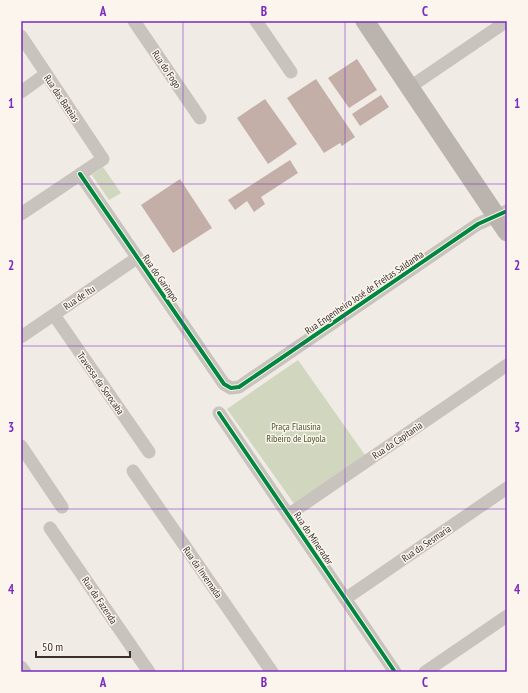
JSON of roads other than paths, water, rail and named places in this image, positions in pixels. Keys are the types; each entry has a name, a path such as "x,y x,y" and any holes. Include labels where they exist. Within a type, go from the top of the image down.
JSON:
{"street":[{"name":"Rua do Fogo","path":"134,21 200,118"},
{"path":"256,21 291,72"},
{"path":"365,21 410,87 502,213 507,232"},
{"path":"410,87 507,21"},
{"name":"Rua das Bateias","path":"21,36 102,159 80,174"},
{"path":"21,92 46,74"},
{"path":"21,214 80,174"},
{"name":"Rua do Garimpo","path":"80,174 224,384 231,388"},
{"name":"Rua Engenheiro José de Freitas Saldanha","path":"231,388 239,387 478,224 502,213"},
{"name":"Rua de Itu","path":"21,337 138,258"},
{"name":"Travessa da Sorocaba","path":"54,315 149,452"},
{"name":"Rua da Capitania","path":"288,515 507,365"},
{"name":"Rua do Minerador","path":"219,413 395,672"},
{"path":"21,446 62,507"},
{"name":"Rua da Invernada","path":"134,471 272,672"},
{"name":"Rua da Sesmaria","path":"345,599 507,488"},
{"name":"Rua da Fazenda","path":"50,528 149,672"},
{"path":"425,672 507,616"},
{"path":"21,667 25,672"}],"park label":[{"name":"Praça Flausina Ribeiro de Loyola","path":"296,432"}]}
